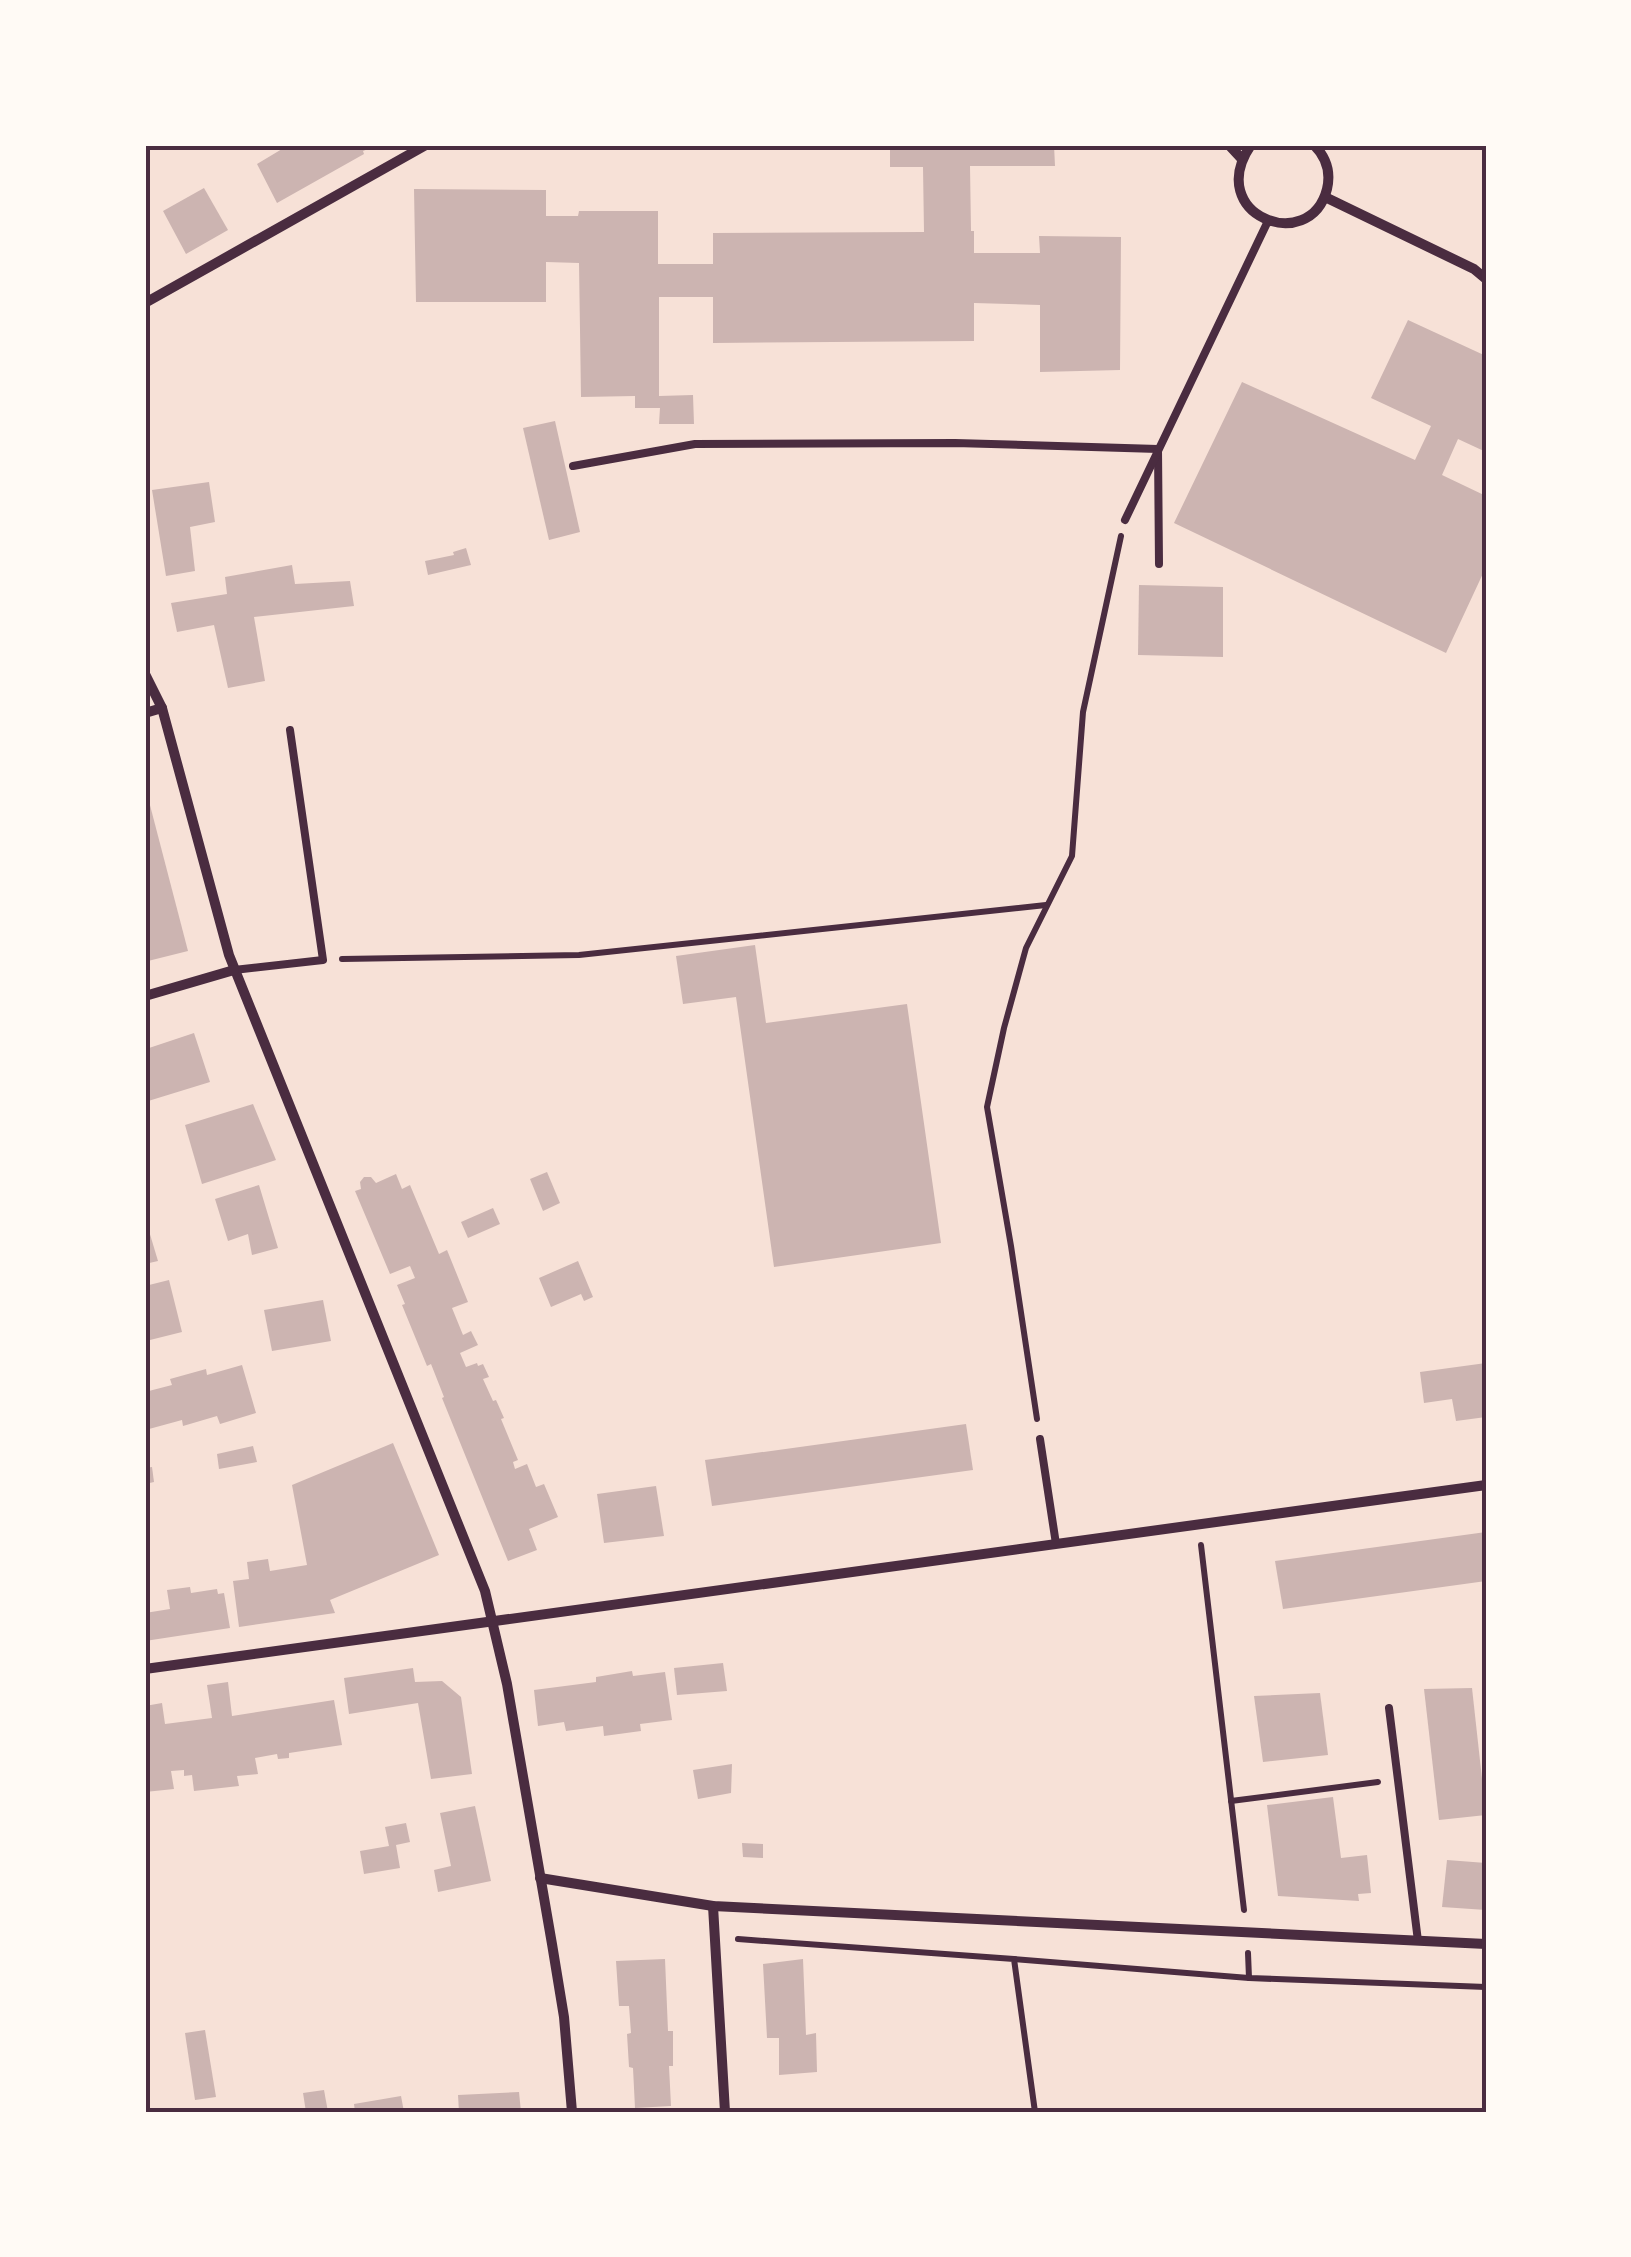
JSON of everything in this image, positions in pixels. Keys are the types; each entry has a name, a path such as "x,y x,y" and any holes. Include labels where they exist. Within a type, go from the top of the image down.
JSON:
{"street":[{"path":"145,302 426,145"},
{"path":"1228,145 1242,159"},
{"path":"1251,145 1242,159 1239,190 1257,215 1268,221 1288,223 1316,210 1324,197 1327,166 1314,145"},
{"path":"1324,197 1482,274"},
{"path":"145,674 162,708 234,970 486,1591 564,2016 572,2112"},
{"path":"145,713 162,708"},
{"path":"145,996 234,970"},
{"path":"145,1669 1486,1484"},
{"path":"540,1878 713,1906 1486,1944"},
{"path":"713,1906 725,2112"}],"lane":[{"path":"1124,520 1268,221"},
{"path":"574,466 695,444 955,443 1158,449"},
{"path":"1158,449 1159,564"},
{"path":"234,970 322,960 290,730"},
{"path":"1040,1439 1056,1544"},
{"path":"1389,1708 1418,1941"}],"path":[{"path":"1040,1439 987,1107 1026,948 1072,856 1083,712 1124,520"},
{"path":"322,960 579,954 1048,905"},
{"path":"1199,1524 1247,1932 1249,1978"},
{"path":"1230,1801 1397,1780"},
{"path":"738,1940 1249,1978 1486,1986"},
{"path":"1014,1959 1035,2112"}],"building":[{"path":"280,145 378,145 277,203 257,164 282,149"},
{"path":"890,145 1054,145 1055,166 970,166 974,253 1040,253 1039,236 1121,237 1120,370 1040,372 1040,305 974,303 974,341 713,343 713,297 659,297 659,396 693,395 694,424 659,424 660,408 635,408 635,396 581,397 579,263 546,262 546,302 416,302 414,189 546,190 546,216 578,216 579,211 658,211 658,264 713,264 713,233 924,232 923,167 890,167"},
{"path":"204,188 228,230 186,254 163,211"},
{"path":"1408,320 1486,356 1486,452 1458,439 1442,475 1486,496 1486,567 1446,653 1174,523 1242,382 1415,460 1431,426 1371,398"},
{"path":"555,421 580,532 549,540 523,428"},
{"path":"209,482 215,522 190,527 195,571 166,576 152,490"},
{"path":"466,548 471,565 428,575 425,561 454,555 453,552"},
{"path":"292,565 295,584 350,581 354,606 254,617 265,681 228,688 214,625 177,632 171,603 227,594 225,577"},
{"path":"1139,585 1223,587 1223,657 1138,655"},
{"path":"145,786 188,951 148,961 145,951"},
{"path":"755,945 766,1023 907,1004 941,1243 774,1267 736,997 683,1004 676,956"},
{"path":"194,1033 210,1082 145,1102 145,1039 149,1048"},
{"path":"253,1104 276,1160 202,1184 185,1125"},
{"path":"547,1172 560,1203 543,1211 530,1179"},
{"path":"396,1174 402,1189 410,1185 439,1254 447,1250 468,1302 452,1308 463,1335 471,1331 478,1345 460,1353 466,1367 483,1364 489,1377 483,1379 504,1418 501,1419 518,1460 513,1462 515,1469 527,1464 536,1487 544,1484 558,1517 529,1529 537,1550 508,1561 431,1364 427,1366 402,1305 405,1304 397,1285 415,1278 410,1266 390,1274 355,1191 361,1189 364,1177 371,1177 376,1183"},
{"path":"259,1185 278,1248 252,1255 248,1234 228,1241 215,1199"},
{"path":"493,1208 500,1224 468,1238 461,1222"},
{"path":"145,1222 158,1261 145,1264"},
{"path":"578,1261 593,1297 584,1301 581,1294 551,1307 539,1278"},
{"path":"169,1280 182,1332 146,1341 145,1286"},
{"path":"323,1300 331,1341 272,1351 264,1310"},
{"path":"1486,1363 1486,1417 1456,1421 1452,1399 1424,1403 1420,1372"},
{"path":"242,1365 256,1413 220,1424 217,1416 183,1426 182,1420 149,1429 145,1392 172,1385 170,1379 206,1369 207,1375"},
{"path":"966,1424 973,1470 712,1506 705,1460"},
{"path":"393,1443 439,1555 330,1600 335,1613 239,1627 233,1581 249,1579 247,1562 268,1559 270,1571 307,1565 292,1485"},
{"path":"253,1446 257,1462 219,1469 217,1454"},
{"path":"152,1467 154,1482 145,1484 145,1468"},
{"path":"656,1486 664,1536 604,1543 597,1494"},
{"path":"1486,1532 1486,1581 1283,1609 1275,1561"},
{"path":"190,1587 191,1593 217,1589 218,1594 224,1593 230,1628 145,1641 145,1613 170,1609 167,1590"},
{"path":"723,1663 727,1691 677,1695 674,1668"},
{"path":"413,1668 415,1682 442,1681 461,1697 472,1774 431,1779 418,1703 349,1714 344,1678"},
{"path":"632,1671 633,1676 665,1672 672,1720 640,1724 641,1731 604,1736 603,1726 566,1731 564,1722 538,1726 534,1690 596,1682 596,1677"},
{"path":"228,1682 232,1716 334,1700 342,1745 289,1753 289,1758 278,1759 277,1754 255,1758 258,1774 237,1776 239,1786 194,1791 192,1775 184,1776 184,1770 171,1771 174,1789 145,1792 145,1706 162,1703 165,1724 212,1718 207,1685"},
{"path":"1472,1688 1486,1815 1439,1820 1424,1689"},
{"path":"1320,1693 1328,1755 1263,1762 1254,1696"},
{"path":"732,1764 731,1793 698,1799 693,1770"},
{"path":"1333,1797 1341,1858 1367,1855 1371,1893 1358,1894 1359,1901 1278,1896 1267,1805"},
{"path":"475,1806 491,1881 438,1892 434,1870 451,1866 440,1813"},
{"path":"406,1823 410,1842 396,1845 400,1868 364,1874 360,1851 389,1846 385,1827"},
{"path":"742,1843 763,1844 763,1858 743,1857"},
{"path":"1447,1860 1486,1863 1486,1910 1442,1907"},
{"path":"665,1959 668,2031 673,2031 673,2066 669,2066 671,2106 635,2108 627,2034 631,2033 629,2006 619,2006 616,1961"},
{"path":"803,1959 806,2035 816,2033 817,2072 779,2075 779,2038 767,2038 763,1964"},
{"path":"205,2030 216,2097 195,2100 185,2033"},
{"path":"324,2090 328,2112 306,2112 303,2093"},
{"path":"519,2092 521,2112 459,2112 458,2095"},
{"path":"401,2096 404,2112 355,2112 354,2104"}]}
